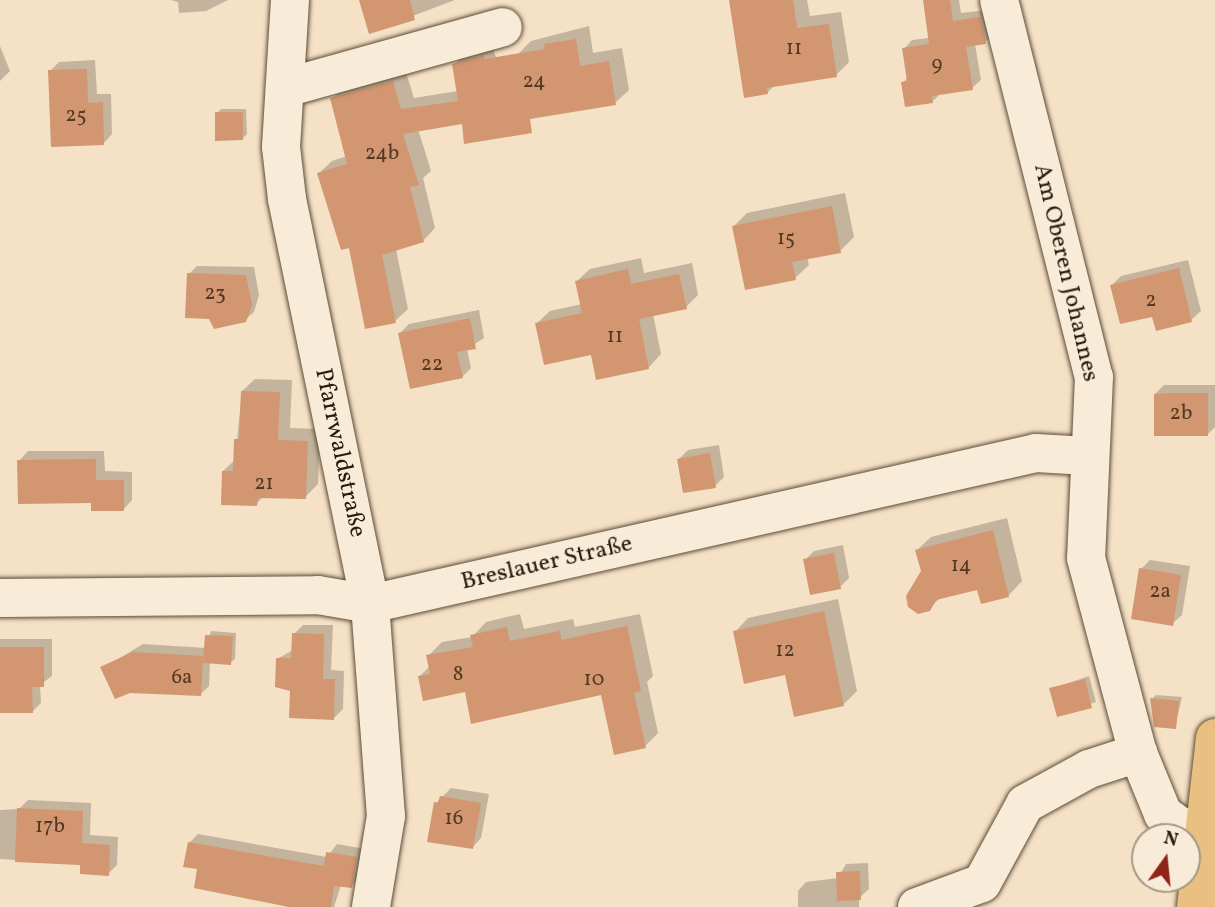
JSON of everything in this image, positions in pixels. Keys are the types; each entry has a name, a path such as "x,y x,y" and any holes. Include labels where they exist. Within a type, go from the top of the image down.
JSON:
{"main road":[{"path":"1196,907 1215,738"}],"street":[{"name":"Pfarrwaldstraße","path":"290,0 281,147 287,200 370,604 386,816 371,907"},
{"name":"Am Oberen Johannes","path":"999,0 1094,376 1087,456 1086,558 1138,753 1163,814 1202,842"},
{"path":"285,89 503,27"},
{"name":"Breslauer Straße","path":"0,598 318,595 370,604 1036,453 1087,456"},
{"path":"917,907 982,883 1025,804 1088,769 1138,753"}],"building":[{"path":"359,0 410,0 415,20 369,34"},
{"path":"729,0 793,0 797,28 829,24 837,77 767,88 768,94 744,98"},
{"path":"923,0 950,0 953,21 981,17 986,44 966,47 973,90 932,96 933,103 905,107 901,82 907,81 902,48 929,44"},
{"path":"576,39 580,66 609,61 616,105 530,119 532,133 464,144 462,124 403,134 419,185 410,187 424,242 382,255 396,323 365,329 349,248 341,250 317,173 347,164 330,98 393,81 401,109 458,101 452,64 484,55 484,59 545,49 544,44"},
{"path":"87,69 88,103 103,102 104,145 51,147 48,70"},
{"path":"215,112 243,112 243,140 215,141"},
{"path":"832,206 841,253 792,262 796,280 745,290 732,226"},
{"path":"1179,268 1192,322 1156,331 1152,317 1120,324 1110,285"},
{"path":"628,269 631,284 679,274 687,309 639,319 649,369 596,380 591,355 544,365 535,323 582,313 575,281"},
{"path":"187,273 246,275 252,305 246,322 214,329 209,319 185,318"},
{"path":"470,318 476,349 457,352 463,378 410,389 398,333"},
{"path":"241,391 280,392 278,440 308,441 306,499 258,498 257,506 221,505 222,471 233,471 234,439 239,439"},
{"path":"1208,393 1208,436 1154,436 1154,394"},
{"path":"710,453 716,488 683,493 677,459"},
{"path":"96,459 96,480 124,480 124,511 91,511 91,503 18,504 17,460"},
{"path":"993,530 1009,597 981,604 977,590 936,600 930,611 918,614 908,607 906,596 921,571 915,550"},
{"path":"834,553 841,589 810,595 803,559"},
{"path":"1139,568 1181,575 1173,626 1131,619"},
{"path":"824,611 844,706 794,717 785,675 744,684 733,631"},
{"path":"627,626 641,691 634,693 646,748 614,755 601,695 471,724 465,692 423,701 418,676 430,674 426,655 473,647 470,635 507,627 510,641 560,631 561,640"},
{"path":"292,633 324,634 323,679 335,679 334,720 289,718 290,691 275,687 276,658 291,658"},
{"path":"205,635 233,636 231,665 203,663"},
{"path":"0,647 44,647 44,687 32,687 33,713 0,713"},
{"path":"133,652 203,656 201,696 130,693 115,699 100,667"},
{"path":"1085,679 1092,708 1057,717 1049,688"},
{"path":"1150,698 1179,701 1176,729 1154,727"},
{"path":"440,796 481,803 473,849 427,842 434,802 438,803"},
{"path":"17,808 83,811 82,843 110,845 109,876 80,874 80,865 15,862"},
{"path":"188,842 324,866 326,852 357,857 352,888 334,886 331,907 289,907 194,888 197,869 183,867"},
{"path":"860,871 861,900 837,901 836,872"}]}
